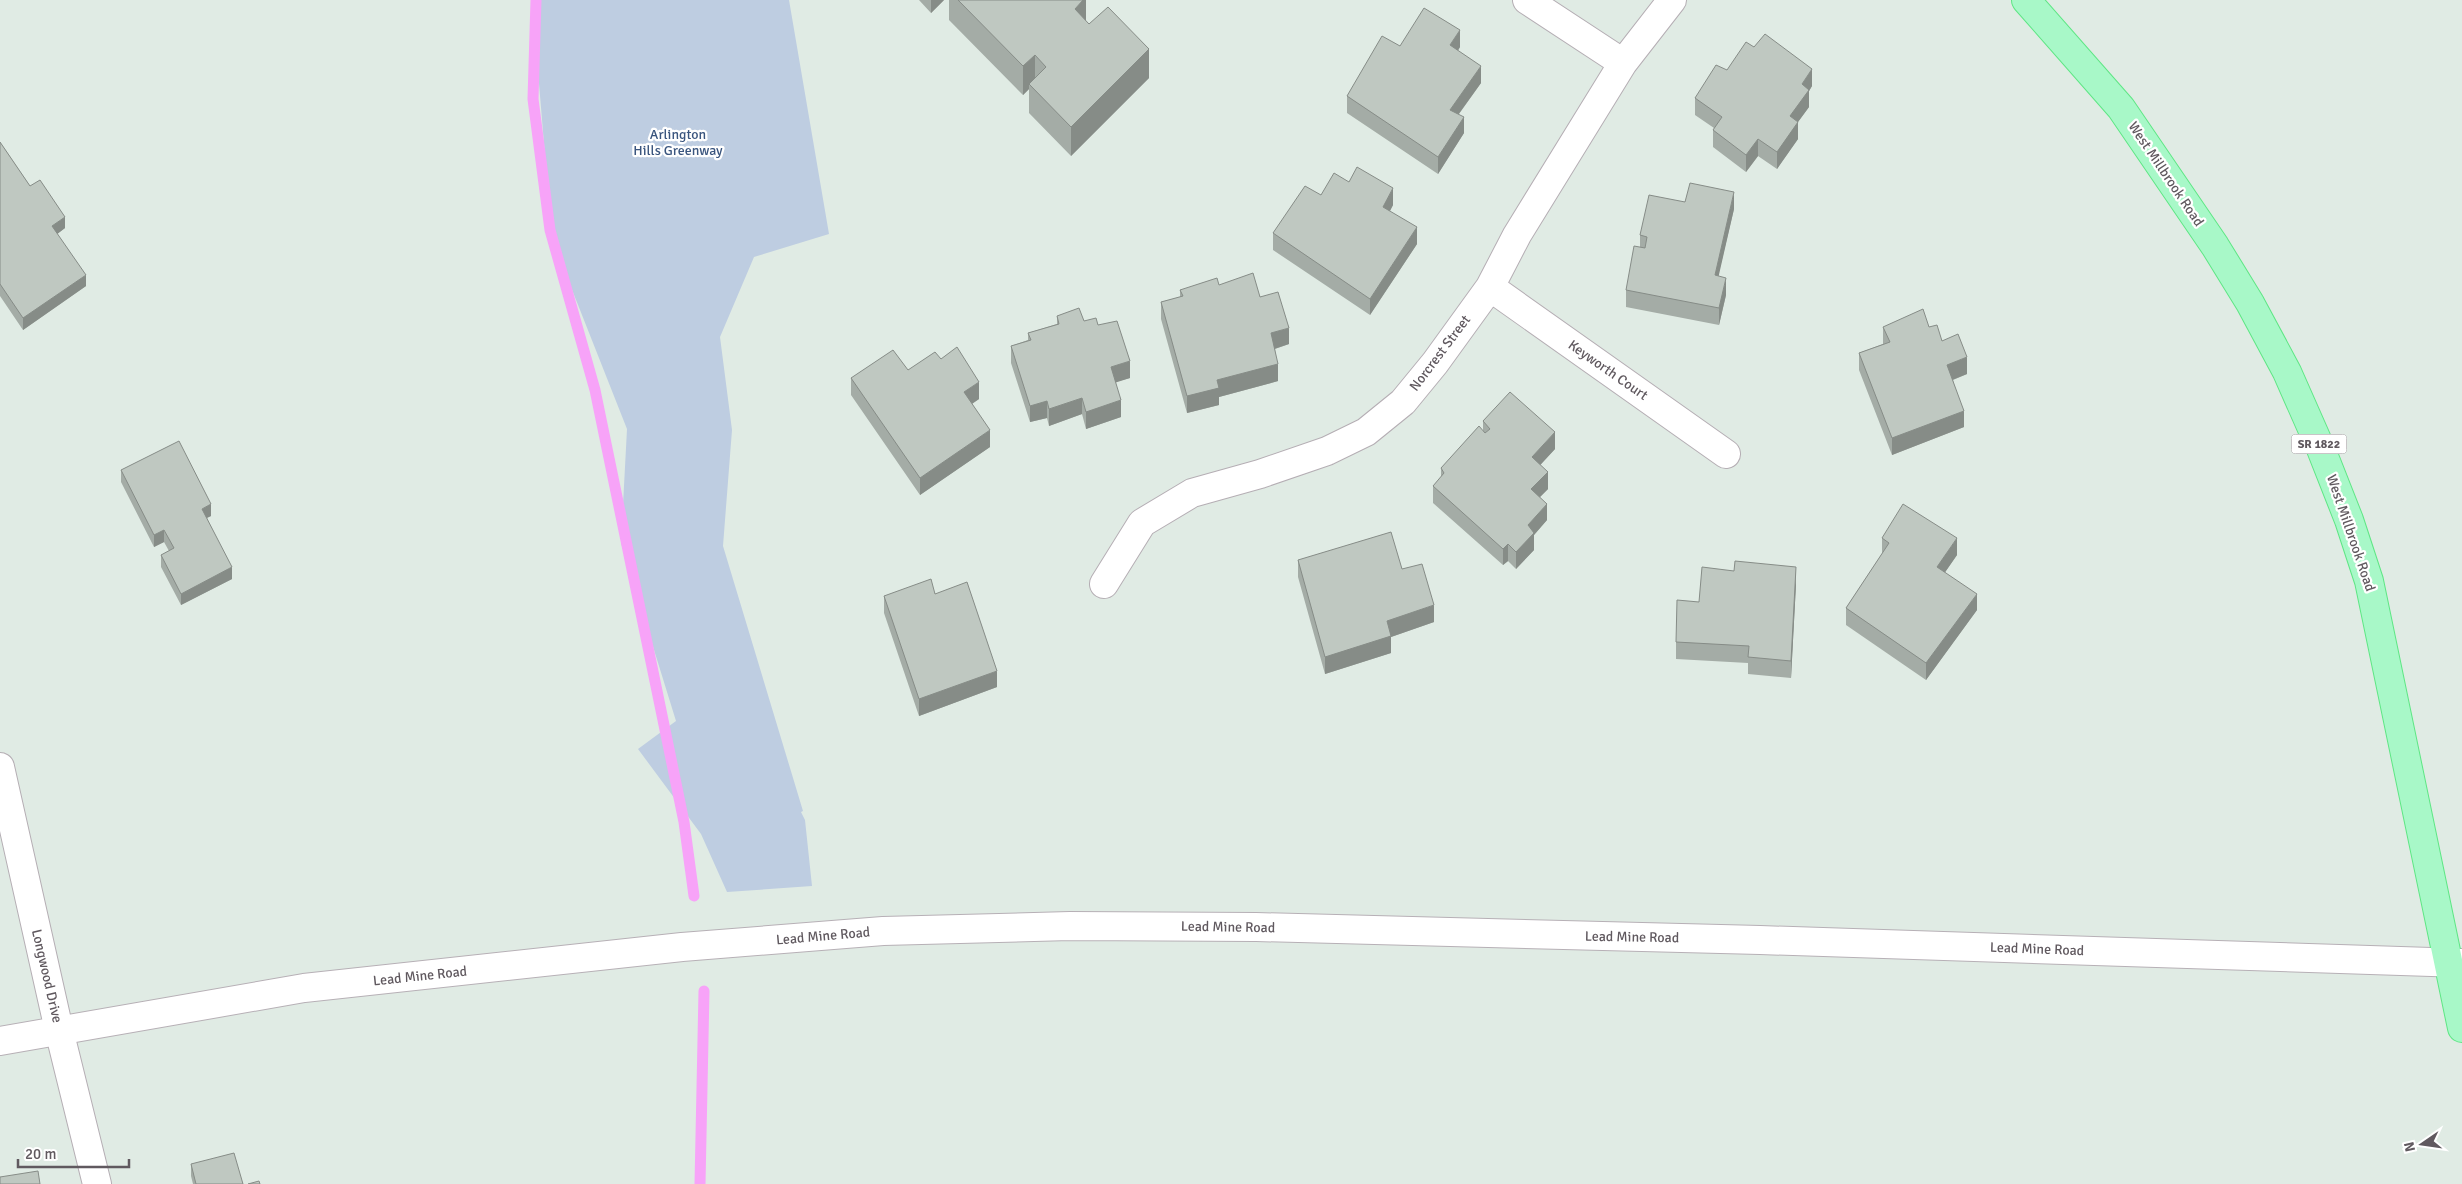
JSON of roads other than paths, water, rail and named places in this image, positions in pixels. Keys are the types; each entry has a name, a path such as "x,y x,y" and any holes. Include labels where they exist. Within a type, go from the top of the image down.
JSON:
{"main road":[{"path":"1527,0 1623,63"},
{"name":"Norcrest Street","path":"1104,584 1142,523 1192,493 1277,468 1327,450 1366,432 1403,402 1435,363 1490,287 1517,235 1623,63 1672,0"},
{"name":"West Millbrook Road","path":"2026,0 2121,108 2216,246 2250,303 2287,372 2318,441 2349,520 2369,581 2456,963 2462,1028"},
{"name":"Keyworth Court","path":"1490,287 1726,454"},
{"name":"Longwood Drive","path":"0,767 59,1030 98,1184"},
{"name":"Lead Mine Road","path":"0,1041 304,988 682,947 883,931 1070,926 1256,927 1770,940 2456,963"}],"waterway":[{"path":"536,0 533,99 550,230 595,390 684,822 694,896"},
{"path":"700,1184 704,991"}],"park label":[{"name":"Arlington Hills Greenway","path":"678,142"}]}
